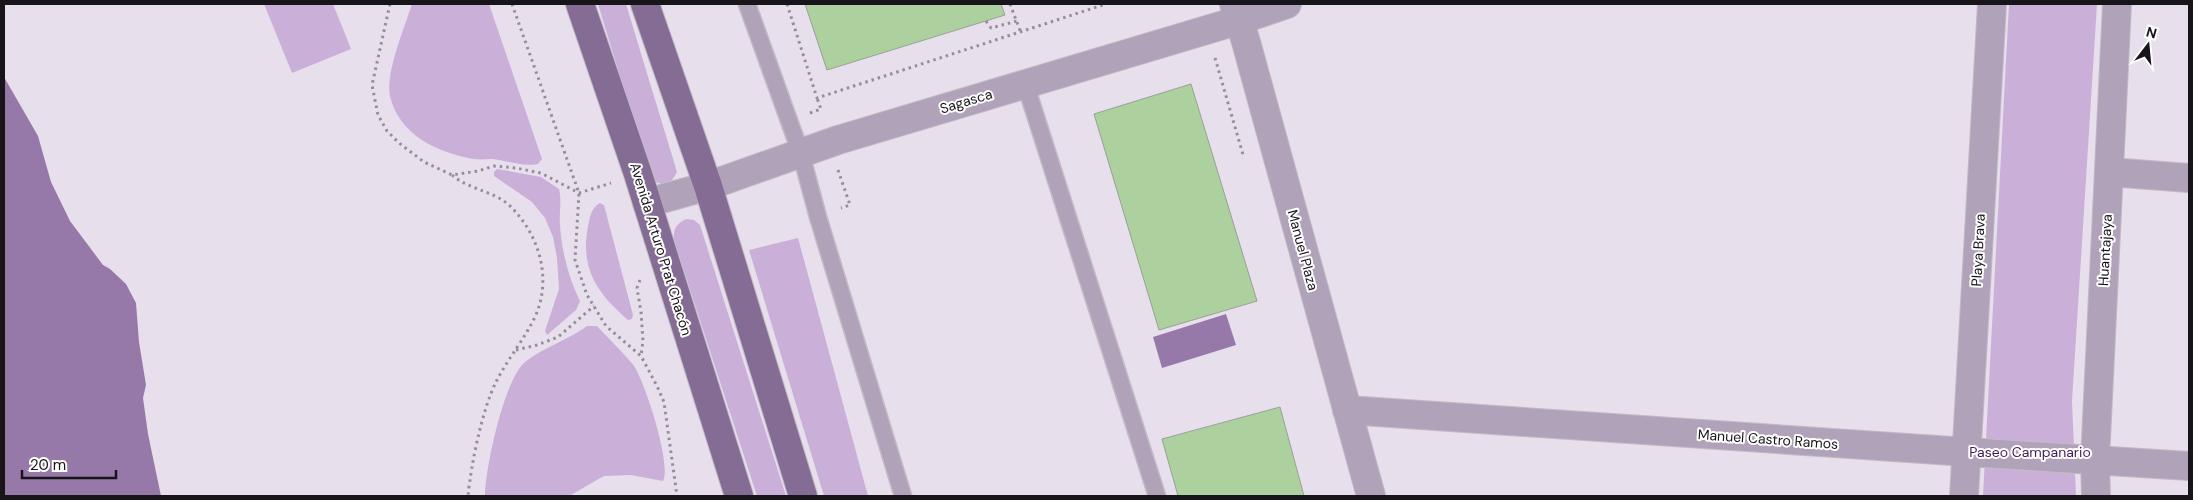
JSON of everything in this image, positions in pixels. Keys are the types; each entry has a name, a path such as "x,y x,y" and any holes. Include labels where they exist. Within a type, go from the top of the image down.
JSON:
{"main road":[{"name":"Avenida Arturo Prat Chacón","path":"580,4 647,203 739,496"},
{"path":"644,4 708,186 803,496"}],"street":[{"name":"Sagasca","path":"647,203 708,186 838,140 1025,83 1237,12 1287,4"},
{"name":"Playa Brava","path":"1964,496 1992,4"},
{"name":"Huantajaya","path":"2096,496 2095,460 2117,4"},
{"name":"Manuel Plaza","path":"1237,12 1371,496"},
{"path":"2109,172 2189,178"},
{"name":"Manuel Castro Ramos","path":"1347,410 2189,466"}],"lane":[{"path":"747,4 801,154 818,217 903,496"},
{"path":"1025,83 1157,496"}],"path":[{"path":"390,4 372,85 378,114 387,131 424,162 452,175 461,184 488,192 507,204 520,218 541,256 544,275 542,299 533,320 496,381 489,399 470,473 468,496"},
{"path":"512,4 579,193 575,260 587,295 606,326 641,356 664,402 677,496"},
{"path":"787,4 817,98 1106,4"},
{"path":"1010,4 1021,33"},
{"path":"986,21 991,28 1017,21"},
{"path":"452,175 478,171 494,166 516,168 541,173 579,193"},
{"path":"818,217 850,205 838,169"},
{"path":"641,356 643,341 637,288 638,281 667,266"},
{"path":"515,350 537,345 558,337 594,306"}],"green space":[{"path":"264,4 333,4 351,49 292,73"},
{"path":"412,4 489,4 542,159 538,164 526,165 493,159 474,159 447,152 422,140 402,121 395,110 390,96 390,75 396,50"},
{"path":"598,4 626,4 677,172 671,182 662,184 652,181"},
{"name":"Paseo Campanario","path":"2009,4 2097,4 2072,401 2076,496 1983,496"},
{"path":"497,169 541,177 559,189 564,254 572,283 580,301 576,310 547,335 545,331 559,289 557,258 553,237 545,218 532,202 494,176 494,172"},
{"path":"600,203 604,205 633,315 632,319 628,320 608,300 593,279 589,268 586,241 588,226 593,210"},
{"path":"686,219 694,220 700,225 786,496 757,496 674,240 676,227"},
{"path":"798,238 868,496 824,496 749,250"},
{"path":"587,326 597,326 630,361 639,375 661,442 665,472 663,481 631,475 604,476 569,496 485,496 488,466 497,426 503,405 517,372 532,357"}],"shaded area":[{"path":"4,77 38,136 51,182 70,221 103,265 126,284 136,303 139,342 146,385 143,398 148,434 161,496 4,496"},
{"path":"1226,314 1236,345 1162,368 1153,337"}],"building":[{"path":"805,4 1001,4 1005,15 827,70"},
{"path":"1191,84 1257,301 1159,330 1094,114"},
{"path":"1280,407 1304,496 1178,496 1162,439"}]}
